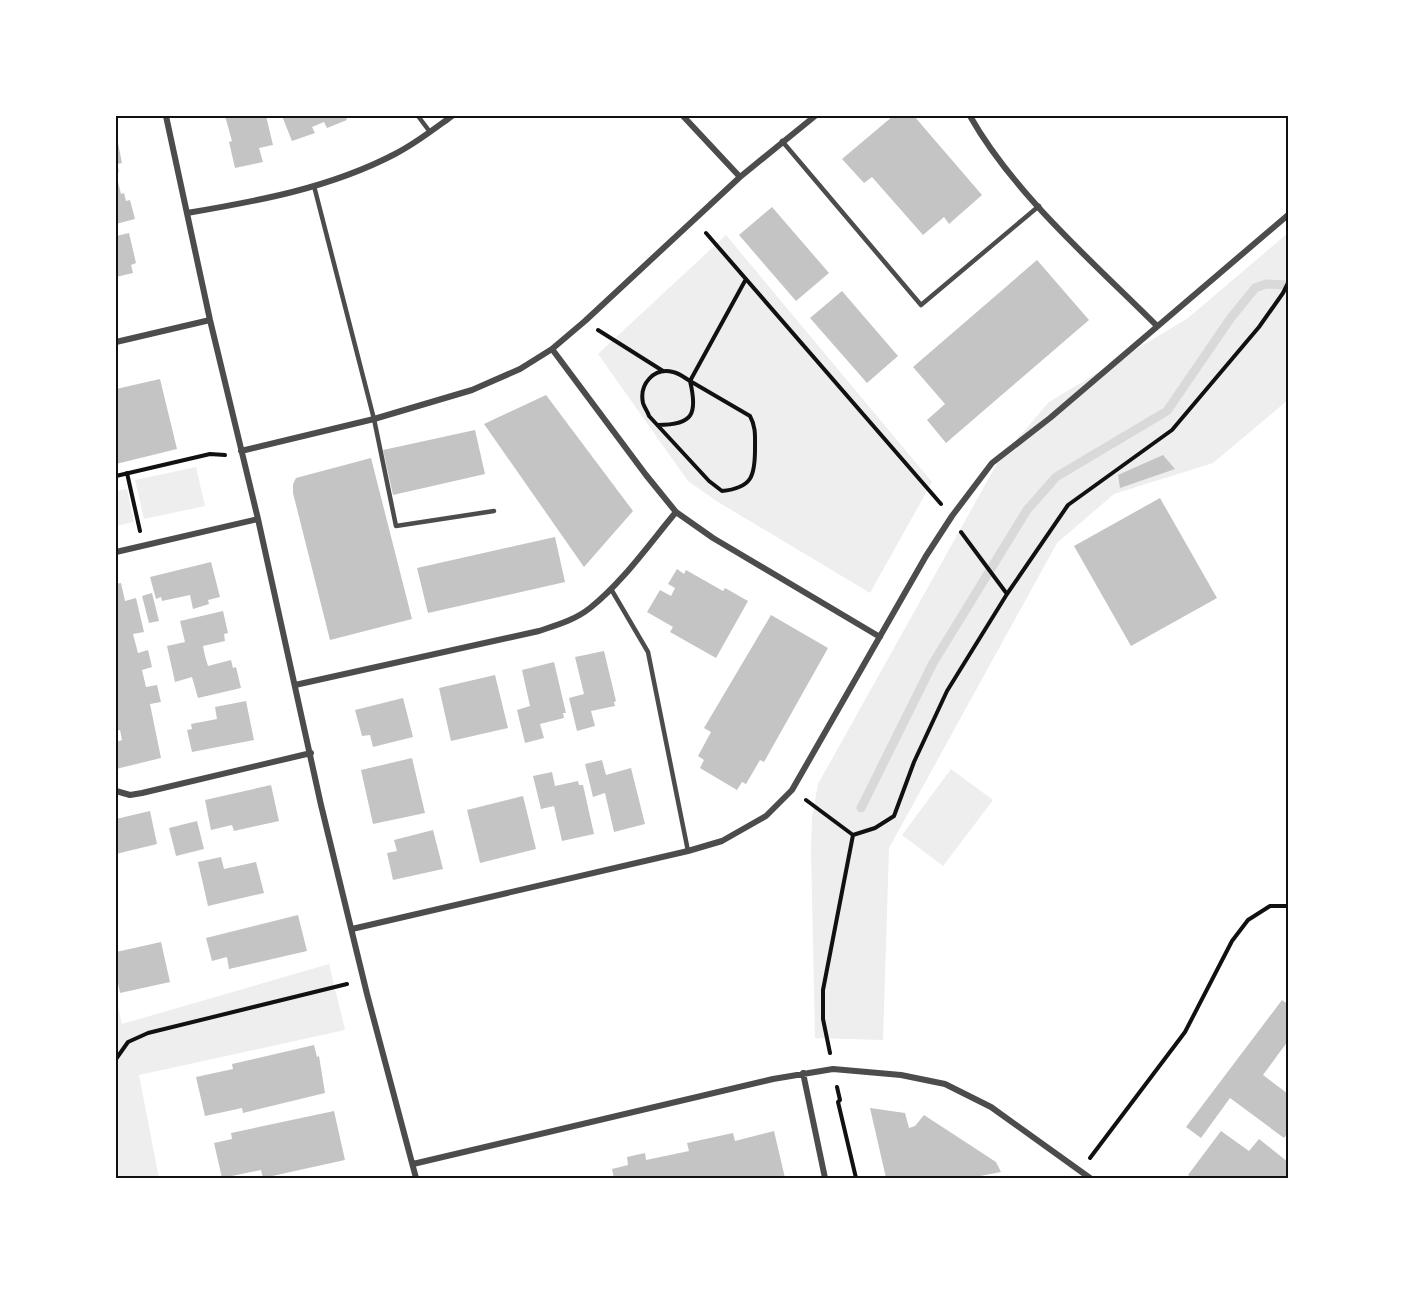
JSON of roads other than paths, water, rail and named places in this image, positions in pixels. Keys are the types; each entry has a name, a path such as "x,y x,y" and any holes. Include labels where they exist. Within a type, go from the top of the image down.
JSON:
{"street":[{"path":"166,116 210,320 258,519 321,805 416,1179"},
{"path":"187,213 278,196 364,169 396,154 452,116"},
{"path":"683,116 740,177"},
{"path":"241,451 374,419 472,390 520,369 552,349 585,321 740,177 815,116"},
{"path":"970,116 1009,173 1058,227 1157,326"},
{"path":"352,929 688,851 722,841 766,816 792,790 952,516 992,463 1050,418 1288,215"},
{"path":"116,342 210,320"},
{"path":"552,349 676,512 712,538 880,636"},
{"path":"295,685 539,631 565,622 589,609 611,589 676,512"},
{"path":"116,552 258,519"},
{"path":"116,792 130,795 142,794 311,753"},
{"path":"413,1164 803,1073 833,1069 868,1071 945,1084 991,1107 1086,1177"},
{"path":"803,1073 825,1179"}],"lane":[{"path":"418,116 430,132"},
{"path":"782,141 921,305 1039,206"},
{"path":"314,186 374,419 396,526 494,511"},
{"path":"611,589 648,652 688,851"}],"waterway":[{"path":"861,808 933,663 1027,510 1056,477 1167,411 1230,319 1255,288 1266,284 1288,285"}]}
